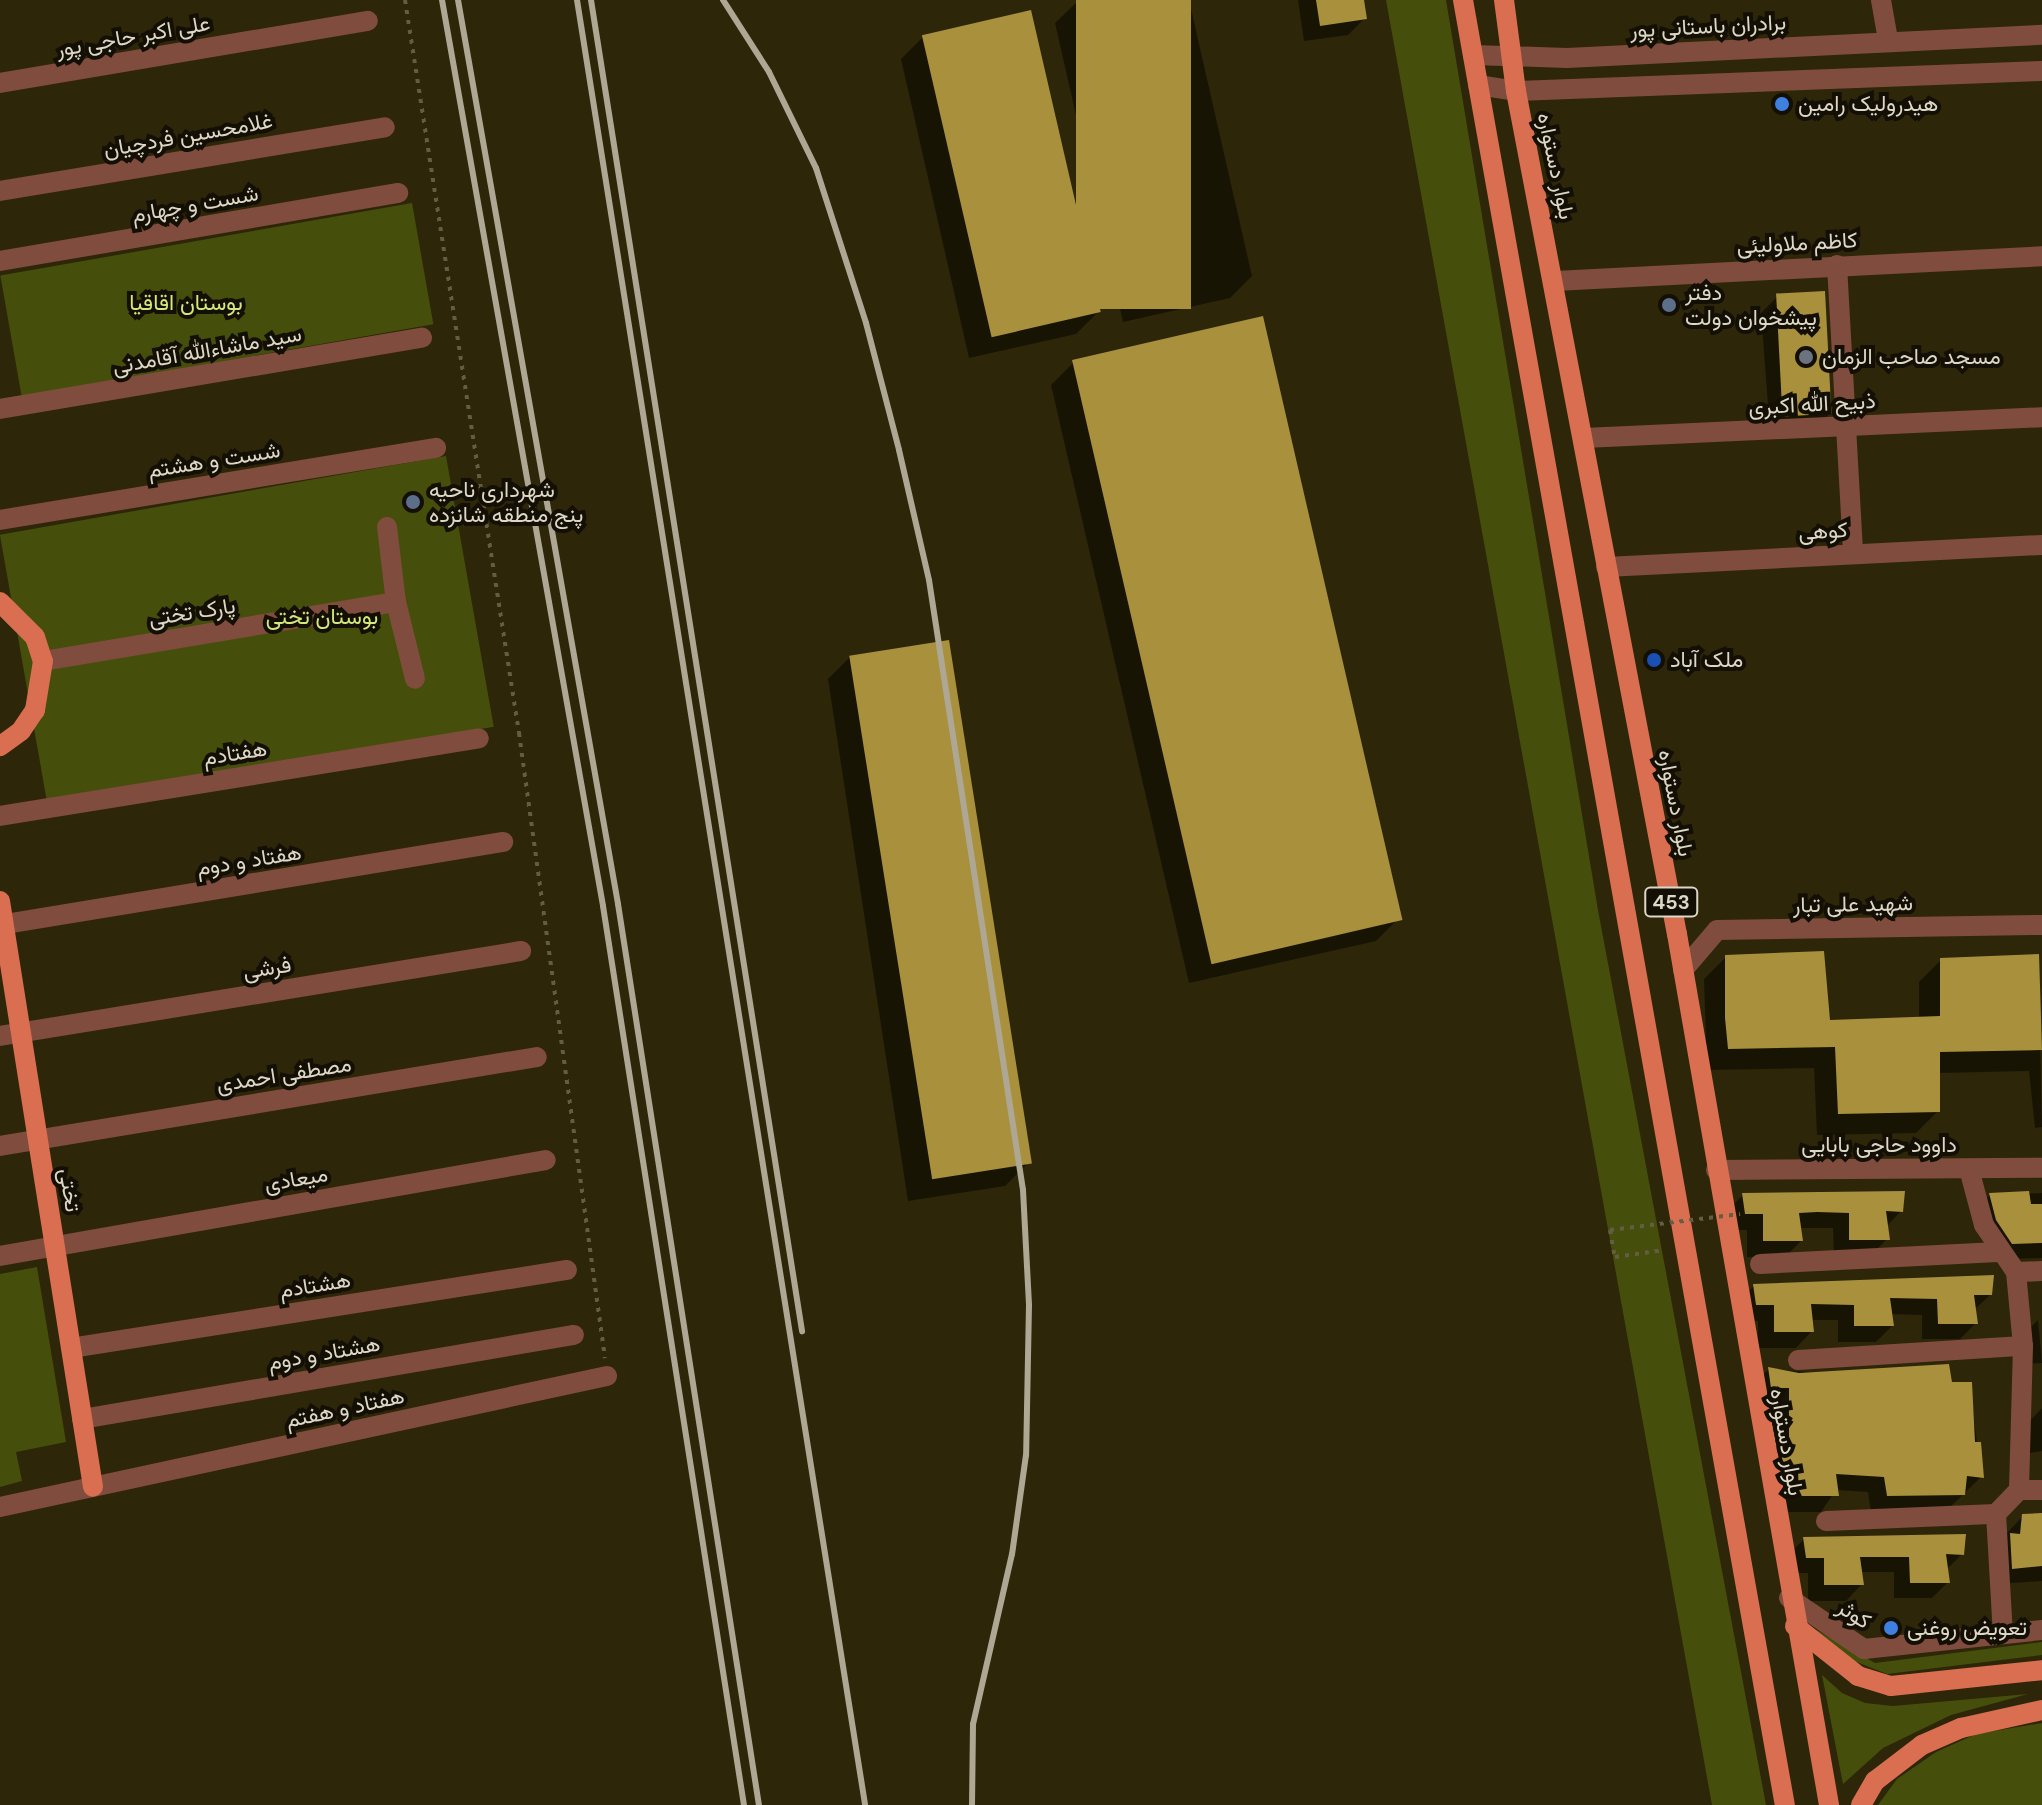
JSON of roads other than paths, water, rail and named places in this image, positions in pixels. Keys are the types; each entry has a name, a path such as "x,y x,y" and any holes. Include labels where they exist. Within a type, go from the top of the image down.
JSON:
{"main road":[{"name":"453","path":"1463,0 1683,1248 1785,1805"},
{"name":"بلوار دستواره","path":"1504,0 1516,91 1555,281 1683,970 1789,1598 1829,1805"},
{"path":"0,602 21,617 43,661 35,710 21,731 0,746"},
{"name":"تختی","path":"0,901 93,1487"},
{"path":"1795,1626 1858,1676 1891,1686 2042,1670"},
{"path":"1861,1805 1875,1781 1922,1745 1961,1728 2042,1710"}],"street":[{"path":"1881,0 1888,39"},
{"name":"علی اکبر حاجی پور","path":"0,83 368,21"},
{"name":"برادران باستانی پور","path":"1473,55 1567,58 1888,39 2042,35"},
{"path":"1478,85 1516,91 2042,71"},
{"name":"غلامحسین فردچیان","path":"0,191 385,127"},
{"name":"شست و چهارم","path":"0,261 398,193"},
{"name":"کاظم ملاولیئی","path":"1555,281 2042,256"},
{"path":"1837,265 1853,554"},
{"name":"سید ماشاءالله آقامدنی","path":"0,409 422,338"},
{"name":"ذبیح الله اکبری","path":"1584,438 2042,417"},
{"name":"شست و هشتم","path":"0,520 436,448"},
{"path":"387,527 396,602 415,679"},
{"name":"کوهی","path":"1606,567 2042,545"},
{"name":"پارک تختی","path":"43,661 396,602"},
{"name":"هفتادم","path":"0,816 479,738"},
{"name":"هفتاد و دوم","path":"2,925 503,842"},
{"name":"شهید علی تبار","path":"1683,970 1717,930 2042,925"},
{"name":"فرشی","path":"0,1036 521,951"},
{"name":"مصطفی احمدی","path":"0,1146 537,1057"},
{"name":"میعادی","path":"0,1256 546,1160"},
{"name":"داوود حاجی بابایی","path":"1716,1170 2042,1168"},
{"path":"1826,1521 1996,1514 2019,1490 2023,1346 2016,1272 1998,1252 1984,1225 1969,1169"},
{"path":"1760,1264 1998,1252"},
{"name":"هشتادم","path":"71,1348 567,1270"},
{"path":"2016,1272 2042,1271"},
{"name":"هشتاد و دوم","path":"82,1419 574,1335"},
{"path":"1798,1360 2023,1346"},
{"name":"هفتاد و هفتم","path":"0,1507 607,1376"},
{"path":"2019,1490 2042,1490"},
{"path":"1996,1514 2003,1634"},
{"name":"کوثر","path":"1789,1598 1864,1649 2042,1630"}],"railway":[{"path":"442,0 603,906 744,1805"},
{"path":"458,0 618,904 759,1805"},
{"path":"577,0 865,1805"},
{"path":"591,0 802,1331"},
{"path":"723,0 769,72 816,168 866,323 899,450 929,580 1023,1190 1029,1305 1026,1455 1012,1554 973,1724 972,1805"}],"place":[{"name":"هیدرولیک رامین","path":"1782,104"},
{"name":"دفتر پیشخوان دولت","path":"1669,305"},
{"name":"مسجد صاحب الزمان","path":"1806,357"},
{"name":"شهرداری ناحیه پنج منطقه شانزده","path":"413,502"},
{"name":"ملک آباد","path":"1654,660"},
{"name":"تعویض روغنی","path":"1891,1628"}],"park label":[{"name":"بوستان اقاقیا","path":"186,303"},
{"name":"بوستان تختی","path":"322,617"}]}
